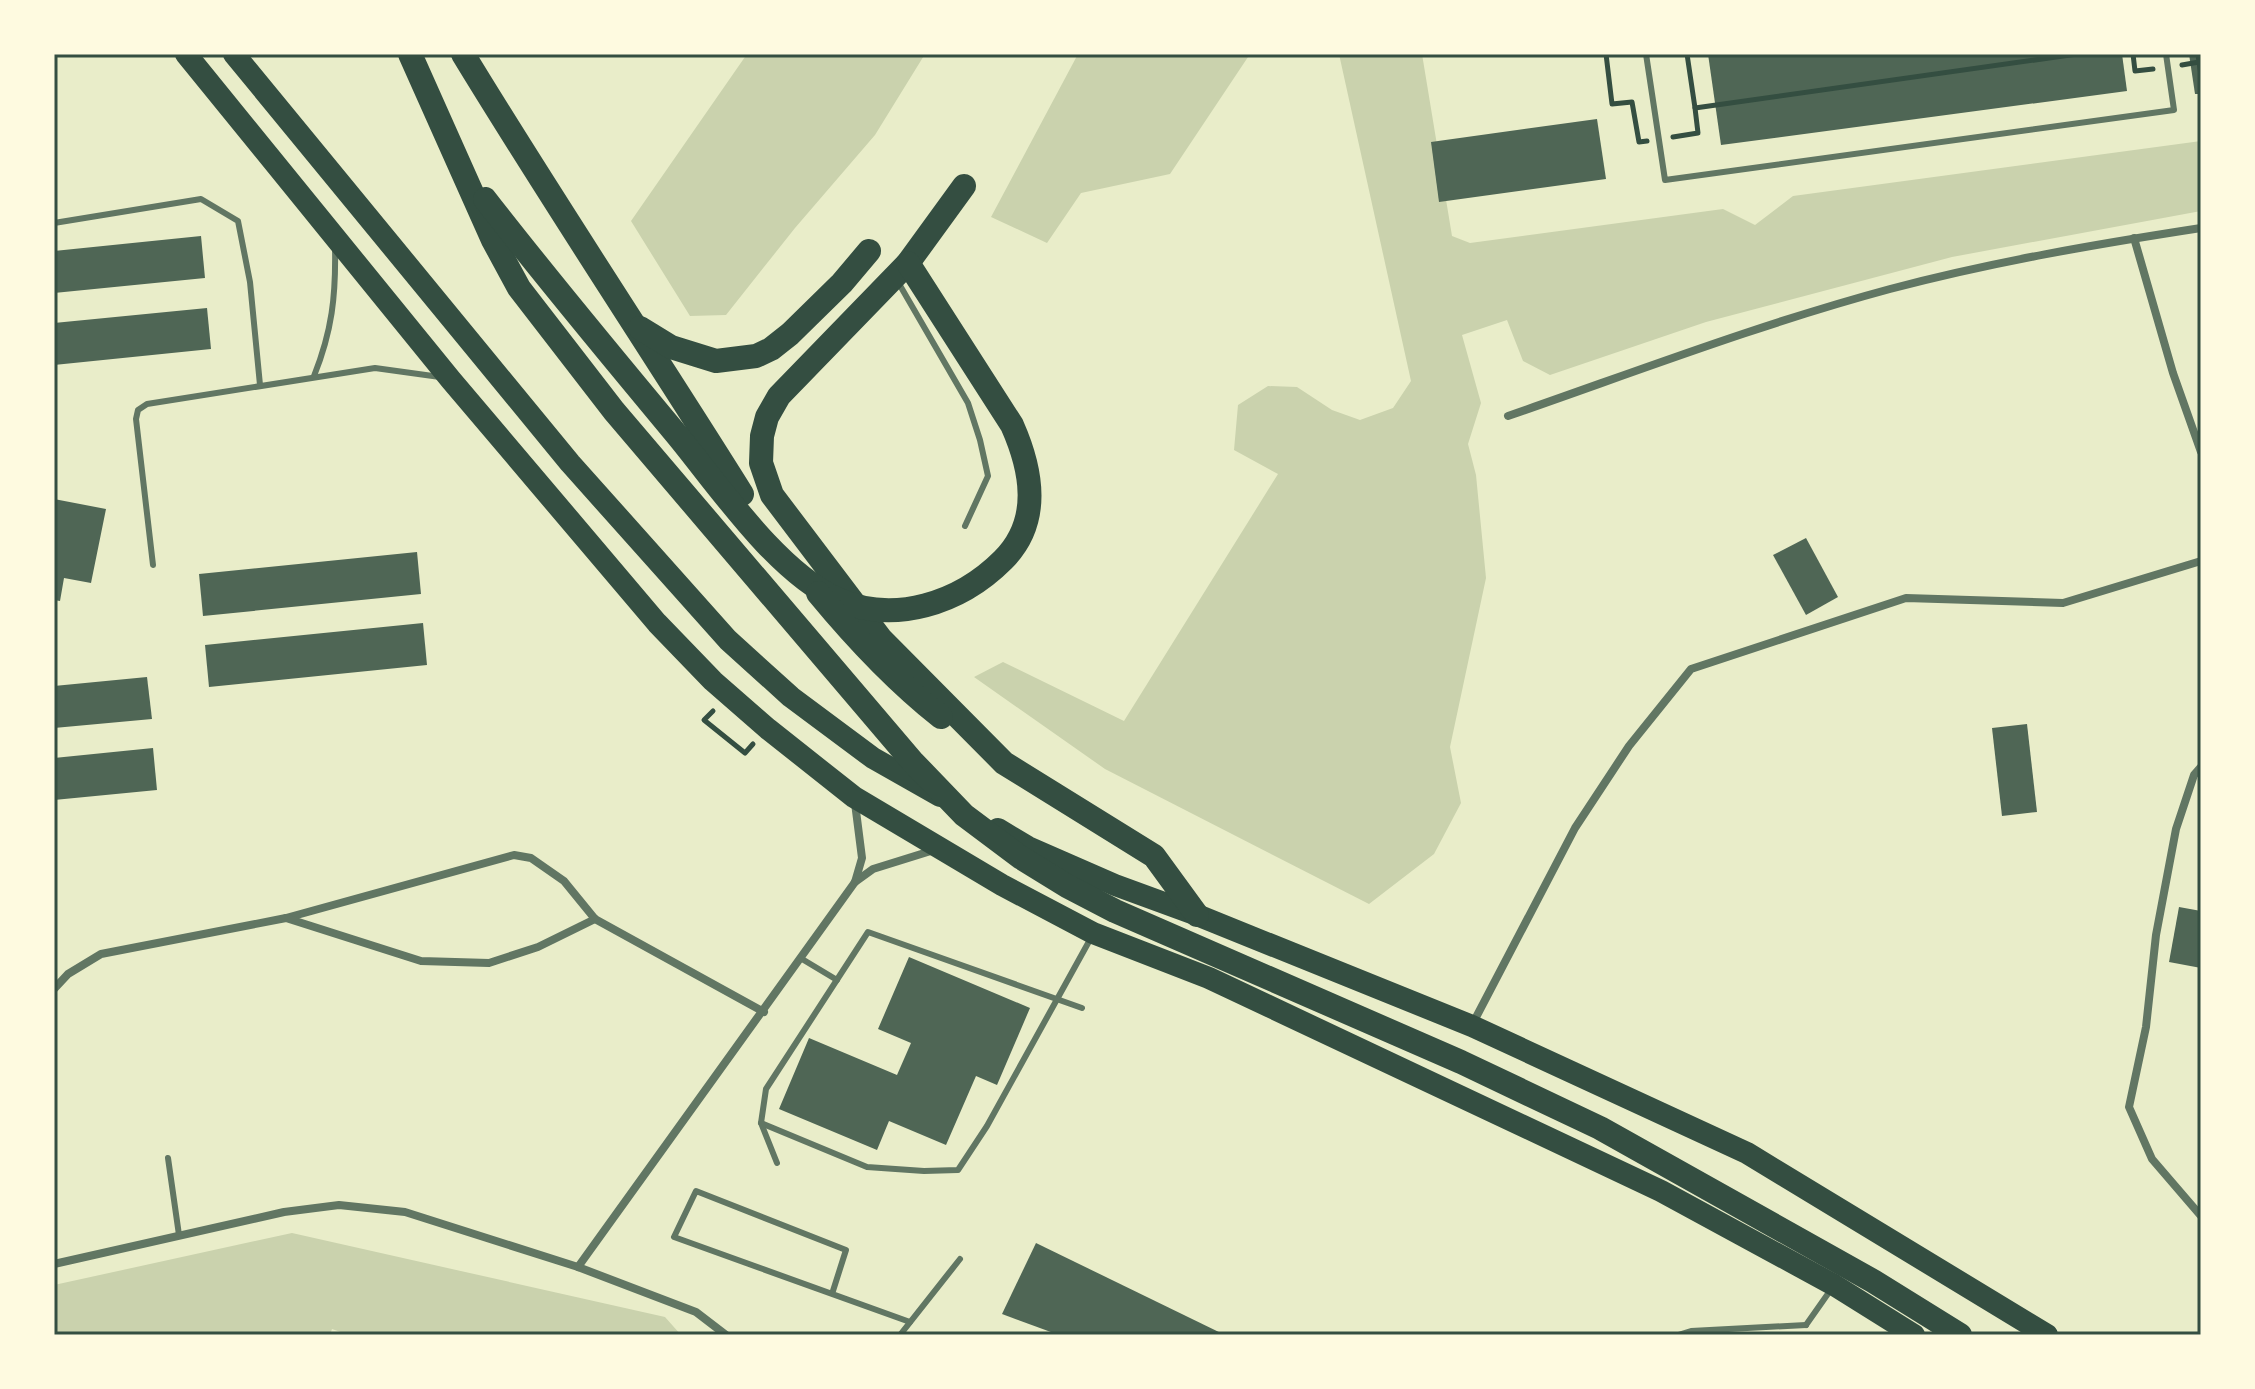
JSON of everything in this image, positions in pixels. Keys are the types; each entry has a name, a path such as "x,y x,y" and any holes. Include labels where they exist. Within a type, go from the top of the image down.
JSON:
{"highway":[{"path":"186,54 451,380 666,633 735,700 854,797 938,849 1093,933 1209,978 1647,1184 1834,1285 1914,1335"},
{"path":"234,54 570,463 690,599 743,655 791,697 873,758 1015,839 1115,885 1472,1026 1747,1153 2047,1335"},
{"path":"410,54 513,276 548,329 912,761 964,815 1020,857 1115,911 1363,1018 1600,1128 1873,1281 1960,1335"},
{"path":"463,54 545,188 638,327 762,526 861,646 907,690 959,731 1004,763 1154,856 1197,915"},
{"path":"459,165 533,261 759,535 814,586 837,599 880,611 934,605 981,580 1005,558 1022,534 1031,491 1024,452 1012,425 901,269"},
{"path":"964,186 901,269 779,396 767,417 762,436 761,463 772,495 881,639 1004,763"},
{"path":"638,327 671,347 716,361 756,356 790,334 842,283 869,251"}],"street":[{"path":"1508,416 1733,336 1891,289 2134,238 2201,228"},
{"path":"2134,238 2173,373 2201,452"},
{"path":"1472,1026 1575,828 1629,746 1691,669 1906,598 2063,603 2201,561"},
{"path":"2201,767 2194,775 2176,829 2156,935 2146,1027 2129,1107 2152,1159 2201,1216"},
{"path":"578,1267 855,882 862,858 854,797"},
{"path":"855,882 873,869 938,849"},
{"path":"54,989 68,974 101,954 286,918 514,855 531,858 564,881 595,919 764,1012"},
{"path":"286,918 421,961 489,963 538,947 595,919"},
{"path":"54,1264 284,1212 339,1205 405,1212 578,1267 696,1312 726,1335"}],"lane":[{"path":"1646,54 1665,180 2174,110 2166,54"},
{"path":"54,223 201,199 238,221 250,282 260,385"},
{"path":"314,376 333,318 336,285 334,235"},
{"path":"901,269 968,403 980,440 988,476 965,526"},
{"path":"153,565 136,419 138,410 147,404 375,368 417,372 451,380"},
{"path":"777,1163 761,1123 766,1089 868,932 1082,1008"},
{"path":"761,1123 867,1167 958,1170 987,1126 1093,933"},
{"path":"802,959 837,980"},
{"path":"168,1158 179,1235"},
{"path":"832,1294 846,1250 696,1191 674,1237 832,1294 910,1322"},
{"path":"900,1335 960,1259"},
{"path":"1806,1325 1834,1285"},
{"path":"1678,1335 1691,1331 1806,1325"},
{"path":"1806,1325 1809,1335"}],"path":[{"path":"1687,54 1695,108 2077,54"},
{"path":"2199,62 2201,75"}],"green space":[{"path":"747,54 925,54 875,135 726,315 690,316 631,221"},
{"path":"1078,54 1250,54 1170,174 1081,193 1047,243 991,217"},
{"path":"1339,54 1422,54 1452,236 1470,243 1723,209 1755,225 1793,196 2201,141 2201,211 1952,257 1706,322 1550,375 1523,361 1507,320 1462,335 1481,403 1468,444 1476,475 1486,578 1450,747 1461,803 1434,854 1369,904 1105,769 974,677 1003,662 1124,721 1278,474 1234,450 1238,405 1268,386 1297,387 1332,410 1360,420 1393,408 1411,381"},
{"path":"292,1233 665,1317 681,1335 349,1335 332,1329 330,1335 54,1335 54,1285"}],"building":[{"path":"1708,54 2122,54 2127,91 1721,145"},
{"path":"2189,54 2201,54 2201,94 2195,94"},
{"path":"1597,119 1606,179 1439,202 1431,142"},
{"path":"201,236 205,278 54,293 54,251"},
{"path":"207,308 211,349 54,365 54,323"},
{"path":"54,499 106,509 91,583 64,578 60,601 54,600"},
{"path":"1806,538 1838,597 1806,615 1773,555"},
{"path":"417,552 421,594 203,616 199,574"},
{"path":"423,623 427,665 209,687 205,645"},
{"path":"147,677 152,719 54,728 54,686"},
{"path":"2027,724 2037,812 2002,816 1992,728"},
{"path":"153,748 157,790 54,800 54,758"},
{"path":"2179,907 2201,911 2201,968 2169,962"},
{"path":"909,957 1030,1008 997,1085 976,1076 946,1145 889,1121 877,1150 779,1109 809,1038 897,1075 911,1043 878,1029"},
{"path":"1036,1243 1225,1335 1059,1335 1002,1314"}]}
